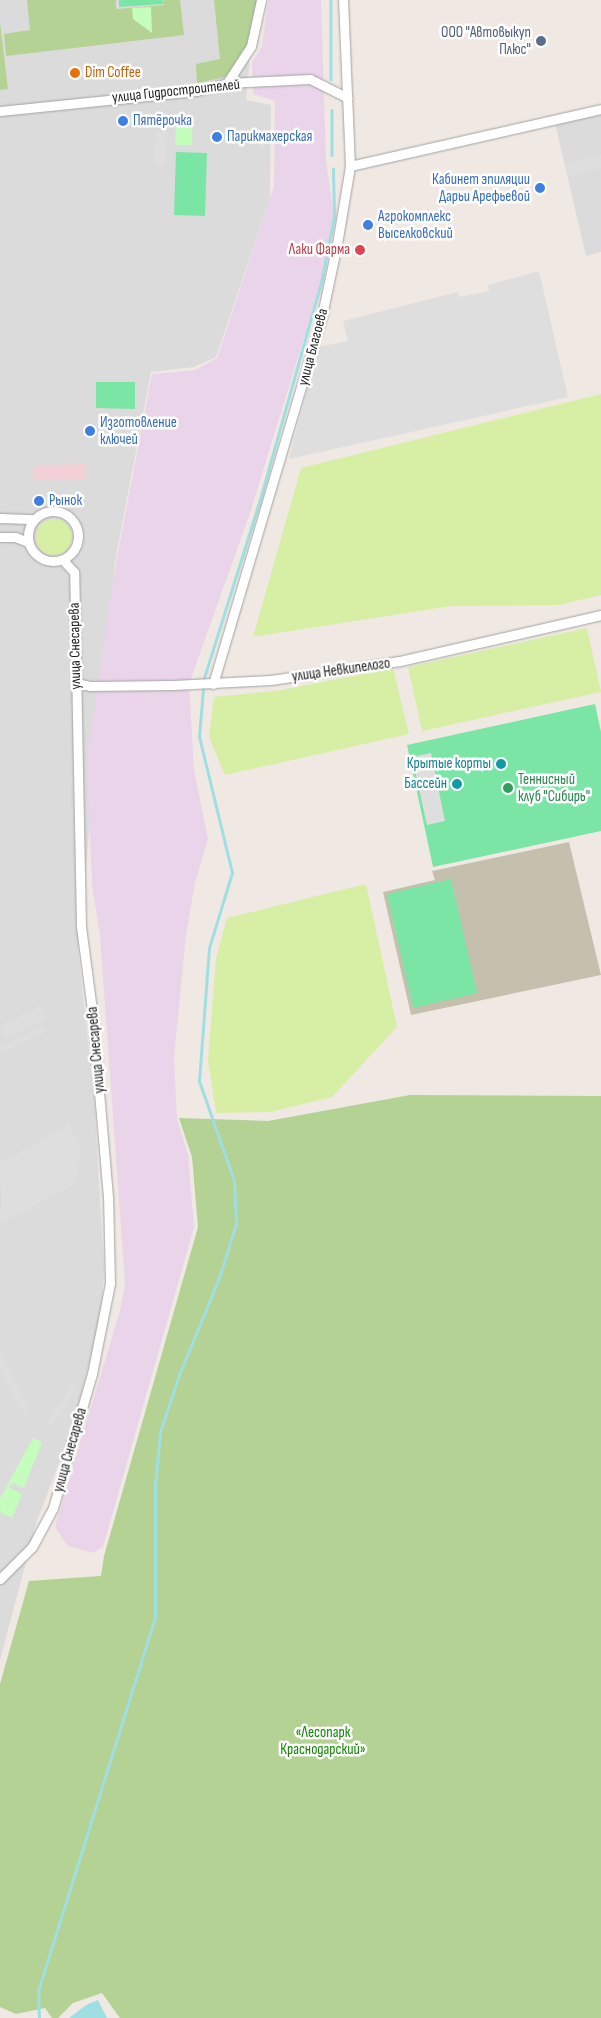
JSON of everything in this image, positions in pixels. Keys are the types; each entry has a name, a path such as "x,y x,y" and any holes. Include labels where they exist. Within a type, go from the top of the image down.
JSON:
{"street":[{"path":"227,84 251,46 259,19 261,0"},
{"name":"улица Благоева","path":"211,684 322,316 350,166 345,97 343,0"},
{"name":"улица Гидростроителей","path":"0,110 196,90 227,84 310,79 345,97"},
{"path":"350,166 601,109"},
{"path":"0,518 34,519 54,511 73,522 77,543 63,560 50,562 38,558 28,542 28,530 34,519"},
{"path":"0,537 16,537 28,542"},
{"name":"улица Снесарева","path":"0,1579 22,1560 40,1535 53,1508 92,1374 107,1312 110,1264 93,1019 81,926 74,572 63,560"},
{"name":"улица Невкипелого","path":"76,683 90,686 211,684 270,680 400,661 601,615"}],"shaded area":[{"path":"0,0 255,0 246,100 271,105 270,198 216,357 194,367 151,372 115,562 78,950 94,1098 104,1269 100,1322 73,1426 37,1521 0,1660"},
{"path":"268,0 321,0 326,161 334,217 321,283 249,516 189,684 194,770 208,839 195,883 186,935 174,1058 177,1120 188,1154 194,1227 103,1547 93,1553 68,1546 55,1527 120,1311 125,1283 100,936 92,885 87,758 116,563 152,374 195,370 217,358 274,186 275,101 253,94 252,62 262,47"},
{"path":"601,113 601,252 586,256 555,123"},
{"path":"155,132 167,132 166,165 154,165"},
{"path":"601,155 601,168 568,176 565,163"},
{"path":"539,271 568,397 289,459 318,347 348,341 343,321 458,292 460,297 489,291 488,285"},
{"path":"85,464 85,479 34,480 33,465"},
{"path":"431,753 445,821 427,825 412,757"},
{"path":"569,842 601,975 411,1015 383,892 435,880 432,871"},
{"path":"40,1006 46,1018 4,1039 0,1026"},
{"path":"44,1026 46,1031 5,1052 2,1047"},
{"path":"69,1125 81,1148 76,1183 1,1224 0,1163"},
{"path":"0,1354 30,1412 25,1415 0,1368"},
{"path":"73,1383 78,1386 52,1426 48,1423"}],"green space":[{"path":"27,0 116,0 116,9 164,5 164,0 180,0 184,35 6,56 4,34 30,30"},
{"path":"119,0 163,0 164,4 119,7"},
{"path":"214,0 258,0 254,35 230,76 197,83 196,64 220,59"},
{"path":"151,7 152,33 133,19 132,8"},
{"path":"0,23 8,89 0,90"},
{"path":"176,120 192,121 192,145 175,145"},
{"path":"176,152 207,153 205,216 174,215"},
{"path":"96,382 135,382 135,409 96,408"},
{"path":"601,394 601,595 558,605 451,606 253,637 301,468"},
{"path":"54,519 61,520 67,524 71,530 71,544 67,550 61,554 54,555 47,554 41,550 37,544 36,537 37,530 41,524 47,520"},
{"path":"587,628 601,692 422,731 408,667"},
{"path":"393,668 409,734 225,775 209,737 214,697 282,690"},
{"name":"Теннисный клуб \"Сибирь\"","path":"595,704 601,732 601,831 433,867 407,745"},
{"path":"451,879 477,993 413,1008 387,894"},
{"path":"366,884 397,1027 332,1097 270,1112 216,1113 208,1060 216,958 227,918"},
{"name":"«Лесопарк Краснодарский»","path":"410,1095 601,1096 601,2018 120,2018 102,1993 73,2003 58,2018 52,2018 45,2008 16,2014 0,2007 0,1684 29,1581 101,1576 104,1556 198,1227 192,1157 179,1118 268,1121"},
{"path":"33,1438 42,1442 24,1488 12,1483 9,1488 22,1494 12,1518 0,1512 0,1499"}],"water":[{"path":"98,2000 107,2018 69,2018 86,2005"}],"waterway":[{"path":"331,0 331,79"},
{"path":"332,110 332,155"},
{"path":"39,2018 38,1991 155,1617 155,1485 160,1432 179,1375 219,1278 236,1224 234,1181 199,1081 209,948 232,873 199,737 204,678 261,496 321,283 334,217 333,169"}],"place":[{"name":"ООО \"Автовыкуп Плюс\"","path":"541,41"},
{"name":"Dim Coffee","path":"75,73"},
{"name":"Пятёрочка","path":"123,121"},
{"name":"Парикмахерская","path":"217,137"},
{"name":"Кабинет эпиляции Дарьи Арефьевой","path":"540,188"},
{"name":"Агрокомплекс Выселковский","path":"368,225"},
{"name":"Лаки Фарма","path":"360,250"},
{"name":"Изготовление ключей","path":"90,431"},
{"name":"Рынок","path":"39,501"},
{"name":"Крытые корты","path":"501,764"},
{"name":"Бассейн","path":"457,784"},
{"name":"Теннисный клуб \"Сибирь\"","path":"508,788"}]}
